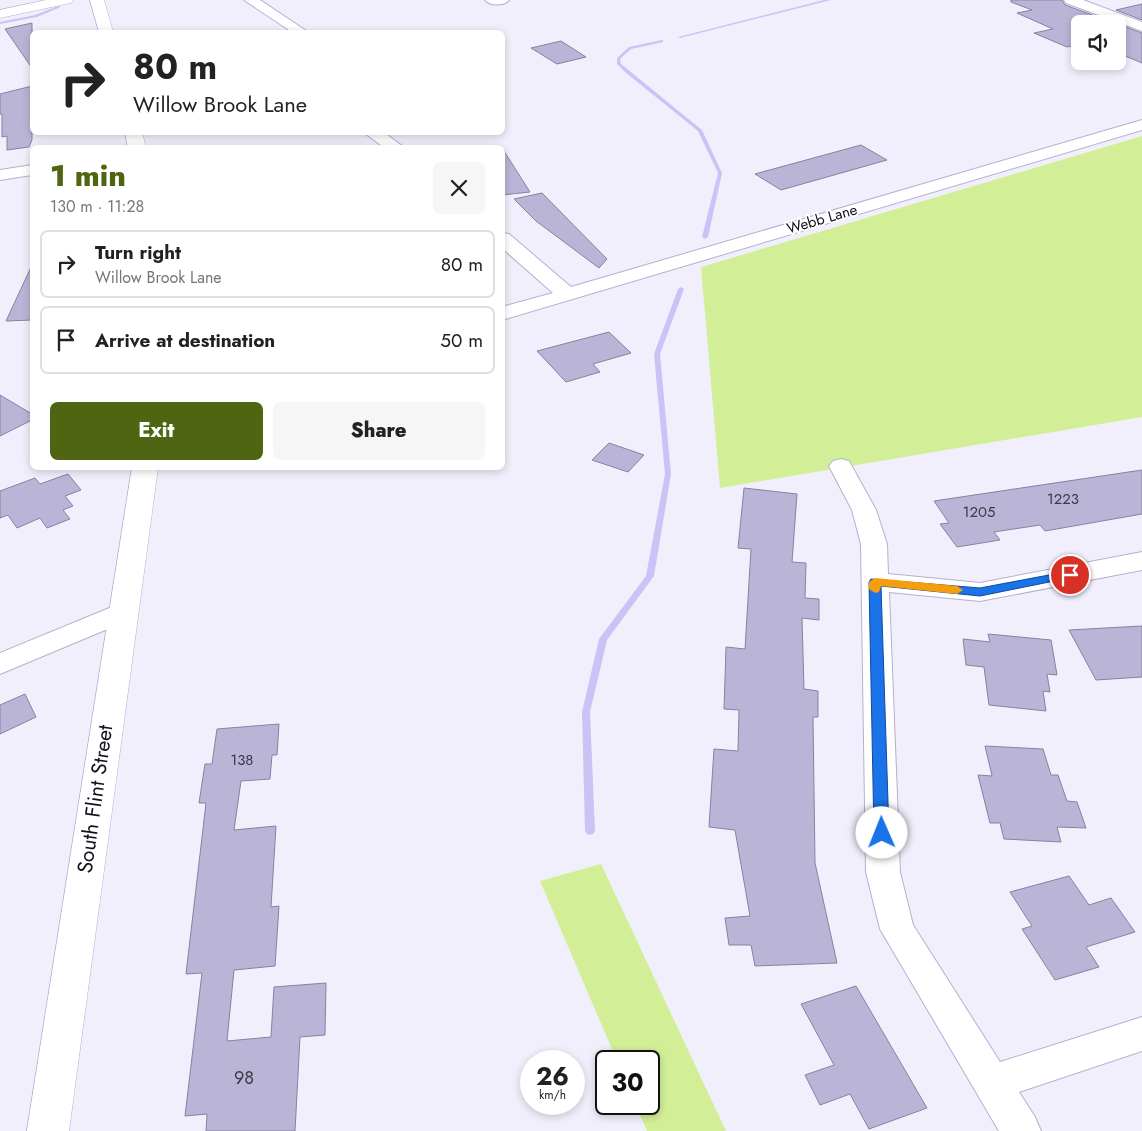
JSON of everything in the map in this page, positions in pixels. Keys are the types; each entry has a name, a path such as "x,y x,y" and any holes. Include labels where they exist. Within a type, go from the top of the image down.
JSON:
{"main road":[{"path":"0,14 66,0"},
{"path":"97,0 105,30"},
{"name":"South Flint Street","path":"48,1131 145,470"}],"street":[{"path":"251,0 298,30"},
{"path":"492,0 502,0"},
{"path":"1071,0 1142,27"},
{"name":"Webb Lane","path":"505,313 1142,125"},
{"path":"376,135 392,145"},
{"path":"0,175 30,170"},
{"path":"505,241 568,295"},
{"path":"841,466 864,510 874,544 882,872 897,929 1021,1131"},
{"path":"875,582 980,592 1142,561"},
{"path":"0,664 124,611"},
{"path":"992,1083 1142,1034"}],"green space":[{"path":"1142,136 1142,417 720,488 701,267"},
{"path":"601,864 726,1131 647,1131 640,1115 660,1115 660,1050 612,1050 540,881"}],"building":[{"path":"1011,0 1062,0 1065,5 1092,15 1071,15 1071,46 1067,47 1034,33 1053,29 1017,13 1032,10 1011,2"},
{"path":"1142,4 1142,20 1116,10"},
{"path":"32,23 32,30 30,30 30,65 5,29"},
{"path":"1126,27 1142,33 1142,63 1126,56"},
{"path":"561,41 586,57 557,64 531,48"},
{"path":"30,86 30,135 32,135 32,140 29,147 7,150 7,136 2,137 0,94"},
{"path":"861,145 887,160 781,190 755,174"},
{"path":"505,153 530,192 505,195"},
{"path":"542,193 607,259 599,268 536,221 514,199"},
{"path":"30,269 30,320 6,321"},
{"path":"609,332 631,353 593,364 600,372 566,382 537,351"},
{"path":"0,395 30,413 30,421 0,436"},
{"path":"609,443 644,455 628,472 592,460"},
{"path":"1142,470 1142,514 1045,531 1040,525 994,532 1000,540 957,547 940,524 949,523 934,501"},
{"path":"68,474 81,490 65,496 73,506 63,510 70,519 47,528 40,518 17,528 8,515 0,518 0,491 35,478 40,484"},
{"path":"744,488 797,494 792,562 806,563 805,598 819,599 819,620 802,618 804,689 818,691 818,717 813,717 815,863 837,963 755,966 751,945 729,945 725,918 750,916 735,830 709,827 714,749 738,751 739,710 724,709 726,647 745,649 751,549 738,548"},
{"path":"1142,626 1142,677 1096,680 1069,630"},
{"path":"988,634 1051,640 1057,675 1047,674 1050,692 1043,691 1046,711 989,705 984,667 966,665 963,639 990,642"},
{"path":"25,694 36,717 0,734 0,705"},
{"path":"279,724 277,755 272,755 270,779 241,781 234,830 276,826 271,907 279,906 275,966 234,970 227,1041 271,1037 274,987 326,983 325,1035 300,1037 295,1131 206,1131 207,1114 185,1116 202,973 186,974 206,803 199,803 205,764 212,764 217,729"},
{"path":"985,746 1043,749 1051,775 1058,775 1067,801 1077,802 1086,828 1057,827 1061,842 1004,839 1000,823 990,823 978,775 992,776"},
{"path":"1069,876 1089,905 1111,898 1135,932 1086,947 1099,967 1055,980 1022,929 1032,926 1010,892"},
{"path":"856,986 927,1108 869,1129 850,1094 820,1105 805,1075 834,1065 801,1004"}],"waterway":[{"path":"680,37 829,0"},
{"path":"0,23 36,16 59,7"},
{"path":"662,41 630,48 618,59 619,64 700,130 720,173 705,237"},
{"path":"590,831 586,712 603,639 650,576 668,474 657,354 681,289"}],"slow traffic":[{"path":"875,589 875,582 957,590"}],"route":[{"path":"882,833 875,582 980,592 1070,575"}]}
